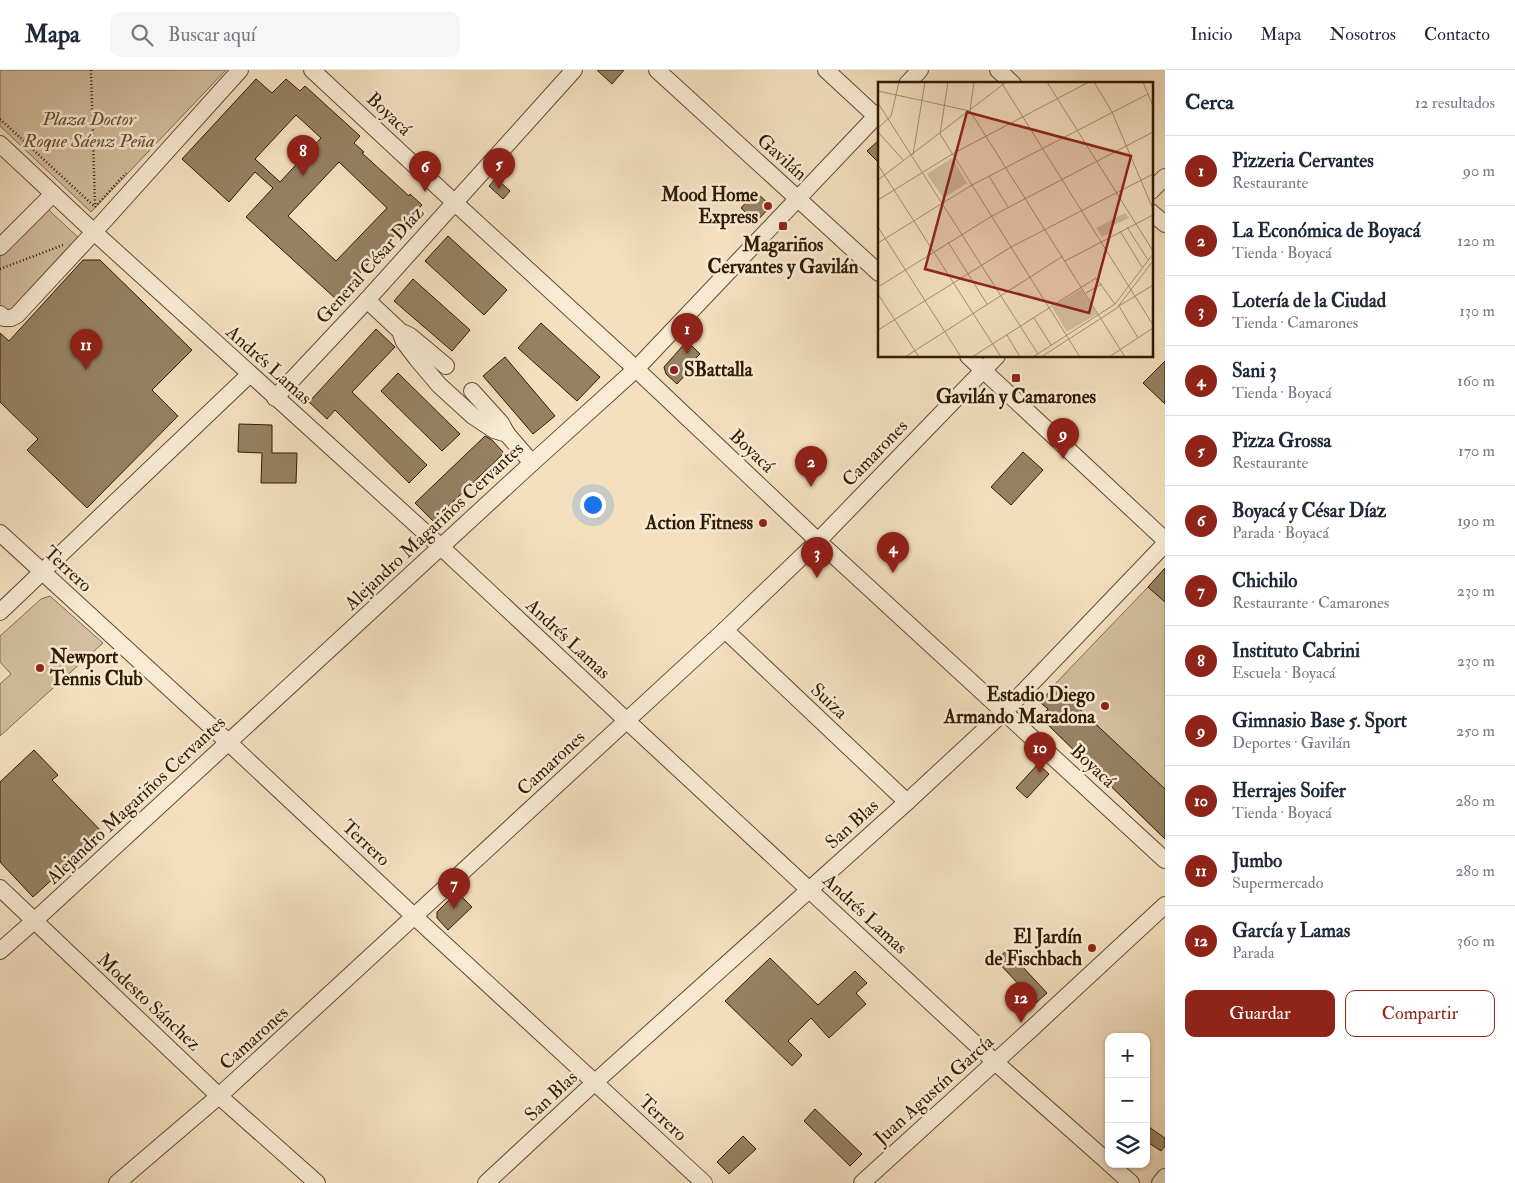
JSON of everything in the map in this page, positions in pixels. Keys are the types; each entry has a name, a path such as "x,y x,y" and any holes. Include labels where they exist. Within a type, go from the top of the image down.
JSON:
{"street":[{"path":"2,316 10,318 17,315 240,70"},
{"name":"Boyacá","path":"312,70 636,368 818,541 1165,860"},
{"name":"General César Díaz","path":"275,398 574,70"},
{"name":"Gavilán","path":"657,70 878,272"},
{"path":"826,70 878,116"},
{"path":"909,82 920,70"},
{"path":"998,70 1011,82"},
{"name":"Alejandro Magariños Cervantes","path":"0,951 636,368 797,198 878,116"},
{"name":"Andrés Lamas","path":"0,144 275,398 441,547 995,1062 1105,1160"},
{"path":"1152,190 1165,177"},
{"path":"0,247 53,194"},
{"path":"1152,213 1165,224"},
{"path":"366,300 400,331 410,336 446,366"},
{"path":"400,331 404,342 439,385 473,416 494,430 507,434"},
{"path":"970,358 1165,542"},
{"name":"Camarones","path":"117,1183 220,1096 725,630 818,541 995,358"},
{"path":"0,612 250,374"},
{"path":"472,391 502,424 507,434 532,463"},
{"name":"Terrero","path":"0,533 704,1183"},
{"name":"San Blas","path":"486,1183 1005,711 1165,542"},
{"name":"Suiza","path":"725,630 907,802"},
{"name":"Modesto Sánchez","path":"0,888 220,1096 318,1183"},
{"name":"Juan Agustín García","path":"862,1183 1165,904"},
{"name":"Andrés Lamas","path":"1114,1168 1131,1183"},
{"path":"1160,1183 1165,1177"}],"path":[{"path":"91,70 94,232"},
{"path":"0,119 95,207"},
{"path":"0,269 69,242"}],"green space":[{"name":"Plaza Doctor Roque Sáenz Peña","path":"0,70 226,70 91,212 0,126"},
{"path":"39,201 81,240 8,319 0,311 0,243"},
{"name":"Estadio Diego Armando Maradona","path":"1165,578 1165,839 1041,718 1048,709 1041,703 1054,685 1148,587"},
{"name":"Newport Tennis Club","path":"50,596 103,643 0,736 0,684 11,674 0,662 0,636 41,599"}],"building":[{"path":"597,70 624,70 612,84"},
{"path":"256,79 272,93 286,79 300,91 305,86 360,136 354,143 364,152 362,153 409,196 410,194 422,205 336,299 246,217 273,188 255,172 229,202 182,159","holes":["296,115 321,138 280,182 255,159","339,162 387,208 336,261 288,216"]},
{"path":"878,141 878,162 867,151"},
{"path":"496,178 510,191 503,199 489,186"},
{"path":"756,192 771,206 756,222 741,208"},
{"path":"448,236 507,290 484,315 425,261"},
{"path":"83,260 100,260 192,350 152,390 178,416 87,508 27,450 38,439 0,402 0,333 9,341"},
{"path":"413,279 470,330 452,351 394,301"},
{"path":"541,323 600,377 577,401 518,348"},
{"path":"376,329 395,347 352,392 427,465 409,483 335,410 327,419 309,402"},
{"path":"687,341 700,354 684,370 687,373 677,384 666,374 664,367"},
{"path":"505,357 555,416 533,434 483,376"},
{"path":"1165,361 1165,404 1143,383"},
{"path":"398,373 460,434 442,451 381,391"},
{"path":"239,424 272,425 272,453 297,453 296,483 261,483 262,453 238,452"},
{"path":"485,436 492,440 504,453 433,521 415,503"},
{"path":"1023,452 1043,470 1011,505 991,487"},
{"path":"1165,568 1165,602 1148,587"},
{"path":"1054,685 1165,789 1165,839 1041,718 1048,709 1041,703"},
{"path":"34,750 58,775 52,780 103,833 33,897 0,862 0,782"},
{"path":"1038,764 1049,774 1027,798 1016,788"},
{"path":"457,892 472,907 448,930 437,918 437,912"},
{"path":"1007,950 1047,993 1036,1003 996,960"},
{"path":"770,958 818,1005 855,971 867,983 856,993 866,1004 829,1038 811,1018 788,1041 802,1055 792,1066 725,1001"},
{"path":"815,1109 862,1154 850,1166 804,1121"},
{"path":"1150,1128 1165,1138 1165,1146 1161,1151 1150,1144"},
{"path":"743,1136 756,1149 729,1174 717,1162"}],"place":[{"name":"Instituto Cabrini","path":"303,176"},
{"name":"Pizza Grossa","path":"499,189"},
{"name":"Boyacá y César Díaz","path":"425,192"},
{"name":"Mood Home Express","path":"768,206"},
{"name":"Magariños Cervantes y Gavilán","path":"783,226"},
{"name":"Pizzeria Cervantes","path":"687,354"},
{"name":"Jumbo","path":"86,370"},
{"name":"SBattalla","path":"674,370"},
{"name":"Gavilán y Camarones","path":"1016,378"},
{"name":"Gimnasio Base 5. Sport","path":"1063,459"},
{"name":"La Económica de Boyacá","path":"811,487"},
{"name":"Action Fitness","path":"763,523"},
{"name":"Sani 3","path":"893,573"},
{"name":"Lotería de la Ciudad","path":"817,578"},
{"name":"Newport Tennis Club","path":"40,668"},
{"name":"Estadio Diego Armando Maradona","path":"1105,706"},
{"name":"Herrajes Soifer","path":"1040,773"},
{"name":"Chichilo","path":"454,909"},
{"name":"El Jardín de Fischbach","path":"1092,948"},
{"name":"García y Lamas","path":"1021,1023"}]}
